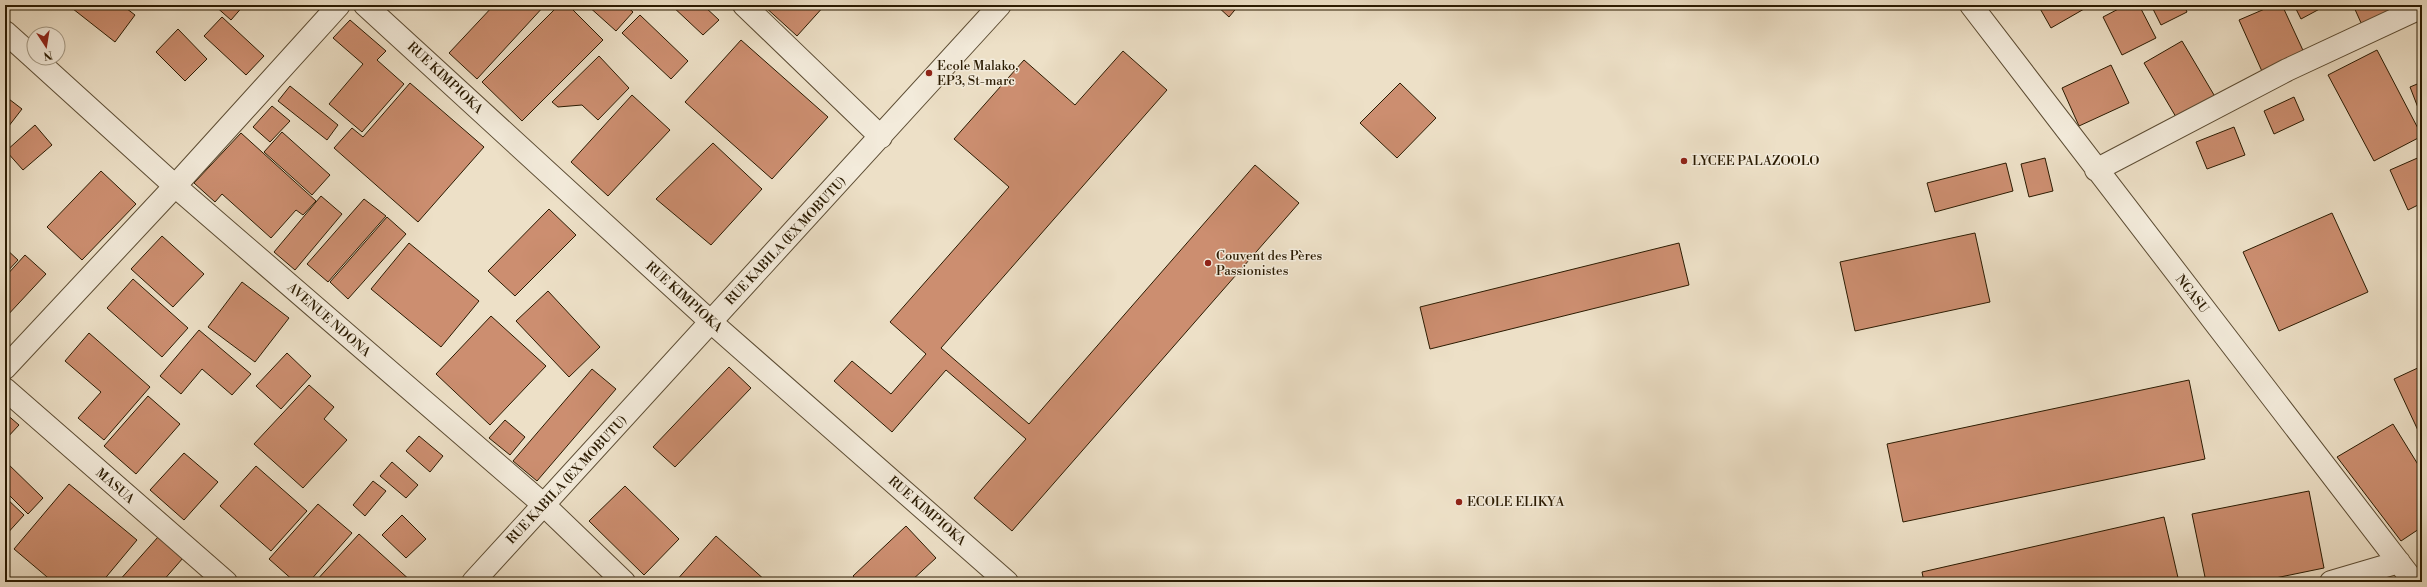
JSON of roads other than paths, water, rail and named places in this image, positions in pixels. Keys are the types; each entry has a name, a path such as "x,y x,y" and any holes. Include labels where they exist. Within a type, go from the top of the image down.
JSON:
{"street":[{"path":"5,368 175,186 339,5"},
{"name":"RUE KIMPIOKA","path":"365,5 711,322 1008,582"},
{"path":"744,5 881,137"},
{"name":"RUE KABILA (EX MOBUTU)","path":"473,582 1000,5"},
{"name":"NGASU","path":"1970,5 2414,582"},
{"path":"2096,170 2286,70 2422,7"},
{"name":"AVENUE NDONA","path":"5,32 26,51"},
{"name":"AVENUE NDONA","path":"43,66 175,186 544,506 624,582"},
{"name":"MASUA","path":"5,390 226,582"},
{"path":"2331,582 2399,562"}],"place":[{"name":"Ecole Malako, EP3, St-marc","path":"929,73"},
{"name":"LYCEE PALAZOOLO","path":"1684,161"},
{"name":"Couvent des Pères Passionistes","path":"1208,263"},
{"name":"ECOLE ELIKYA","path":"1459,502"}]}
